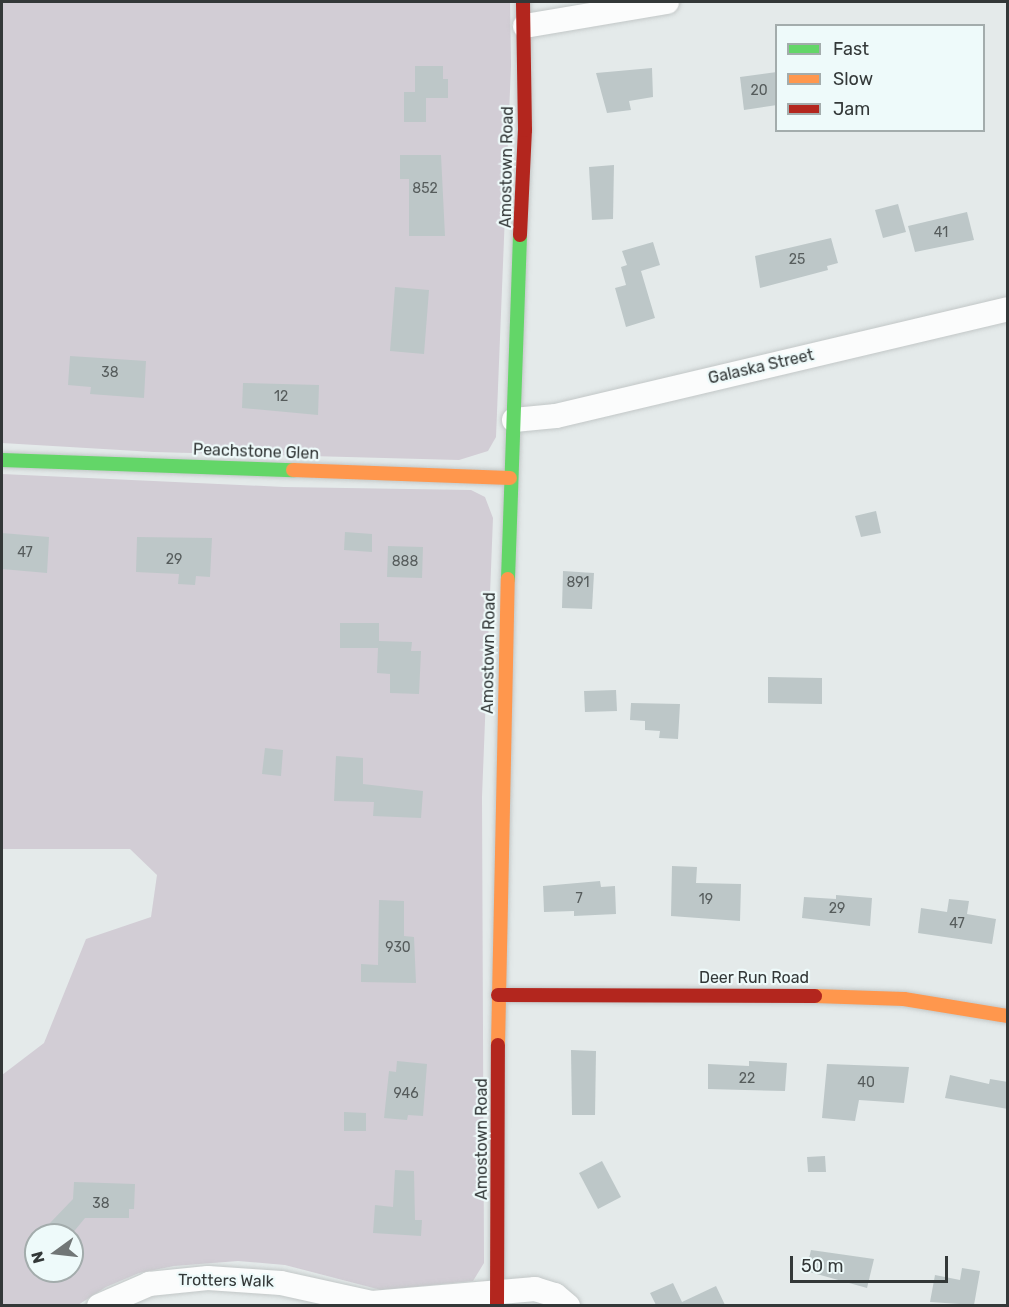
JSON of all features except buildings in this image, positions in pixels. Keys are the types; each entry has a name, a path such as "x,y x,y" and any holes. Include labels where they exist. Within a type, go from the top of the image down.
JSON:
{"street":[{"name":"Amostown Road","path":"498,1299 498,995 510,478 525,130 524,2"},
{"path":"525,26 667,2"},
{"name":"Galaska Street","path":"514,420 556,416 1008,309"},
{"name":"Peachstone Glen","path":"2,460 510,478"},
{"name":"Deer Run Road","path":"498,995 835,995 904,999 1008,1016"},
{"name":"Trotters Walk","path":"99,1305 149,1284 208,1278 281,1283 372,1303 498,1299 535,1289 555,1295 568,1305"}],"shaded area":[{"path":"2,2 510,2 511,65 496,437 488,451 459,460 154,452 2,443"},
{"path":"2,474 284,487 471,490 485,497 493,518 482,797 484,1263 473,1281 381,1290 285,1265 238,1261 174,1266 139,1273 106,1287 78,1305 2,1305 2,1075 44,1043 86,939 151,917 157,875 130,849 2,849"}],"traffic: fast":[{"path":"508,579 520,235"},
{"path":"2,460 293,470"}],"traffic: slow":[{"path":"293,470 510,478"},
{"path":"498,1045 508,579"},
{"path":"815,996 904,999 1008,1016"}],"traffic: jam":[{"path":"520,235 525,130 523,2"},
{"path":"498,995 815,996"},
{"path":"497,1306 498,1045"}]}
